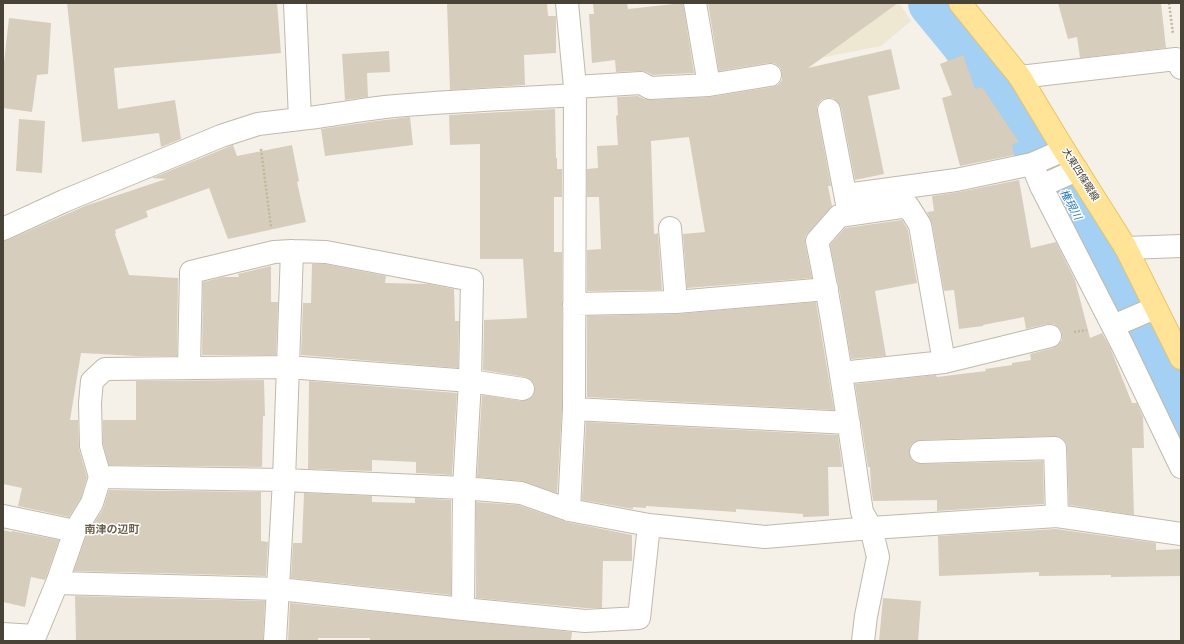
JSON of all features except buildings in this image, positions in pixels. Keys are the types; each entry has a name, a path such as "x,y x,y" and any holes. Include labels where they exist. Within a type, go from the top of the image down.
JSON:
{"main road":[{"name":"大東四條畷線","path":"960,3 1020,77 1076,170 1126,248 1181,358"}],"street":[{"path":"295,3 300,119"},
{"path":"567,3 575,91 574,410 569,510"},
{"path":"695,3 709,85"},
{"path":"1020,77 1179,63"},
{"path":"3,229 64,201 221,136 258,124 324,117 350,111 385,107 575,91 641,83 650,88 709,85 770,75"},
{"path":"829,110 847,205"},
{"path":"863,641 866,616 878,557 871,528 862,512 827,289 817,242 847,205 1032,164 1064,150"},
{"path":"1032,164 1181,467"},
{"path":"1042,186 1076,170"},
{"path":"847,205 908,206 920,225 944,362"},
{"path":"670,228 676,302"},
{"path":"1126,248 1181,246"},
{"path":"275,641 279,589 288,367 283,252"},
{"path":"189,368 191,272 283,252 326,252 472,280 470,381 464,488 463,610"},
{"path":"574,304 676,302 827,289"},
{"path":"1113,326 1155,308"},
{"path":"841,373 944,362 1050,336"},
{"path":"3,634 34,639 76,531 92,503 100,477 91,446 90,403 92,381 105,369 288,367 470,381 523,389"},
{"path":"574,410 849,423"},
{"path":"921,452 1055,448 1056,516"},
{"path":"100,477 284,480 464,488 521,493 569,510 649,524 765,537 871,528 1056,516 1181,534"},
{"path":"3,516 76,531"},
{"path":"57,583 279,589 463,610 585,621 640,618 649,524"}],"path":[{"path":"1169,3 1179,63"},
{"path":"258,124 283,252"}],"shaded area":[{"path":"767,3 899,3 911,21 881,46 780,66"}],"waterway":[{"name":"権現川","path":"932,3 964,42 1043,155 1101,261 1145,346 1181,423"}],"district":[{"name":"南津の辺町","path":"112,530"}]}
